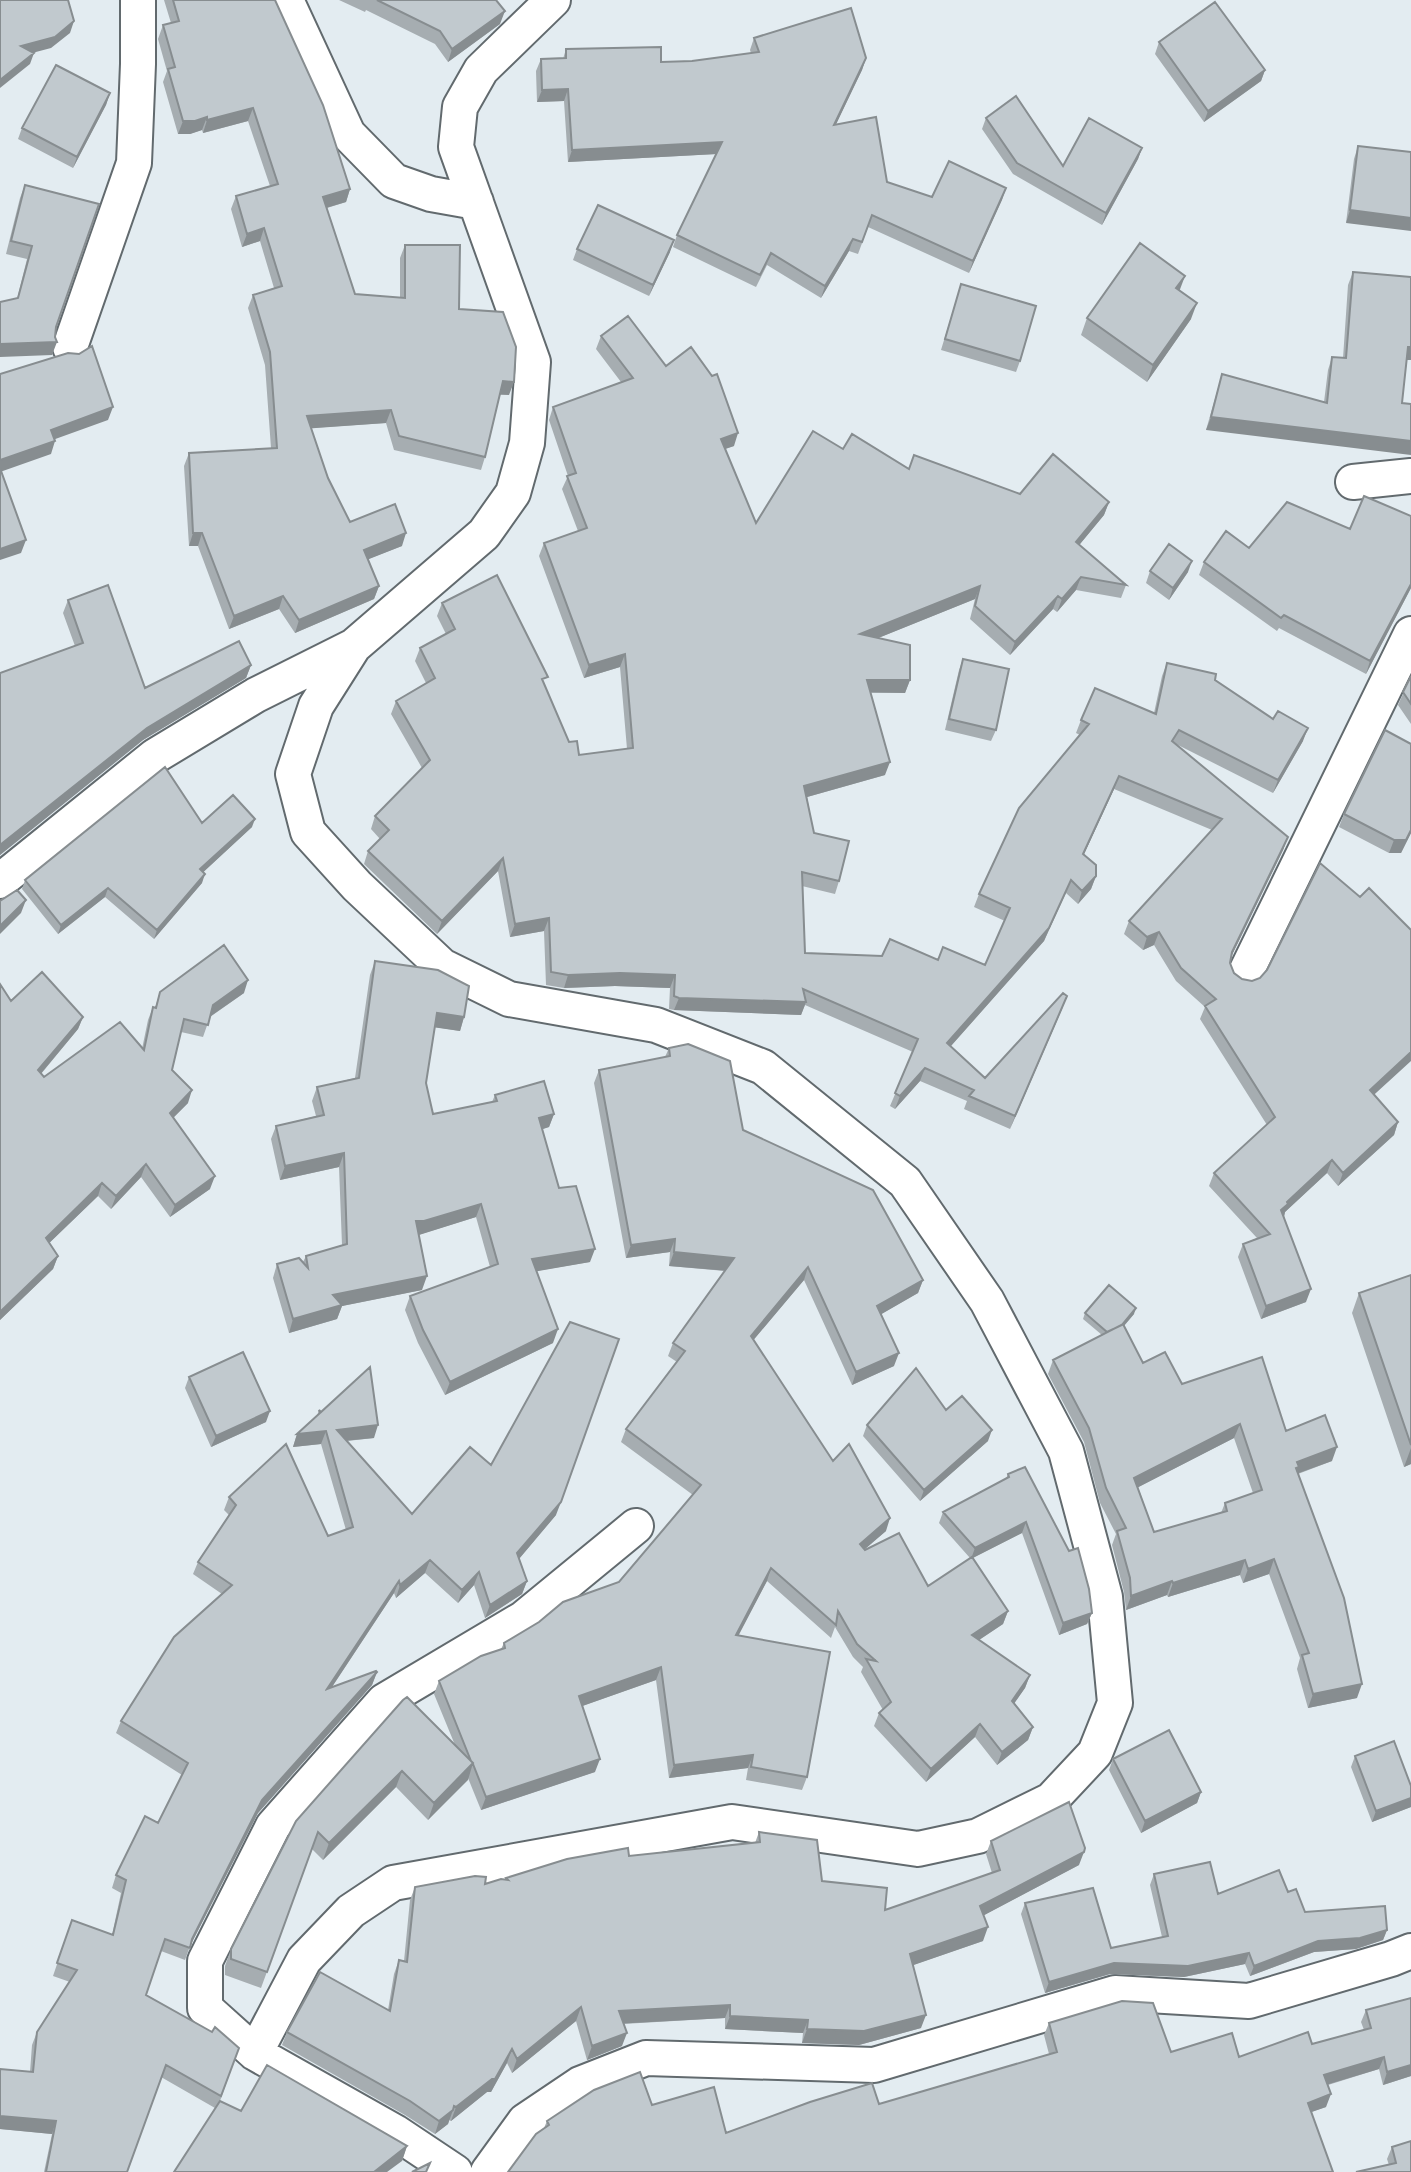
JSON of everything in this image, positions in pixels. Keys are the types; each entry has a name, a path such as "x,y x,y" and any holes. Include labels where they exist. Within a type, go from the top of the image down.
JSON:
{"street":[{"path":"70,347 134,163 138,0"},
{"path":"286,0 348,134 394,181 431,194 476,202"},
{"path":"0,881 155,756 256,695 354,646 484,534 513,493 527,443 533,362 456,147 460,107 481,70 553,0"},
{"path":"1353,482 1411,476"},
{"path":"1245,974 1411,634"},
{"path":"255,2053 304,1960 351,1911 393,1883 732,1822 918,1849 978,1836 1051,1800 1095,1753 1115,1703 1105,1597 1066,1451 987,1301 905,1182 763,1067 656,1025 509,999 442,966 357,886 308,832 293,774 316,706 354,646"},
{"path":"455,2172 395,2132 255,2053 205,2008 205,1961 273,1826 384,1701 524,1618 636,1526"},
{"path":"488,2172 525,2121 580,2084 646,2058 874,2065 1115,1993 1249,2001 1411,1951"}],"building":[{"path":"0,0 68,0 74,21 55,37 21,46 34,53 0,80"},
{"path":"173,0 275,0 323,105 350,189 323,197 355,294 405,298 405,245 460,245 459,309 503,312 516,347 514,382 503,381 485,457 399,436 391,410 307,416 328,478 350,522 395,504 406,533 364,550 379,586 299,620 283,596 234,616 202,533 193,533 189,453 277,448 270,352 253,295 282,286 264,228 247,234 236,196 278,184 253,108 207,120 207,117 183,121 168,69 175,67 163,25 179,21"},
{"path":"377,0 496,0 505,11 452,49 440,31"},
{"path":"1215,2 1265,70 1208,111 1159,42"},
{"path":"851,8 866,58 834,125 876,117 887,182 932,197 949,161 1006,188 973,261 872,215 862,242 853,239 825,286 771,253 760,275 677,235 722,142 572,150 568,89 542,90 541,59 566,58 566,49 661,47 661,62 759,52 754,38"},
{"path":"56,65 110,93 77,157 22,128"},
{"path":"1016,96 1063,166 1089,118 1142,148 1106,213 1017,163 986,118"},
{"path":"1358,146 1411,152 1411,218 1350,210"},
{"path":"25,185 99,204 56,327 57,342 0,344 0,302 18,298 32,246 11,241"},
{"path":"598,205 674,240 653,285 577,249"},
{"path":"1140,243 1185,276 1176,288 1197,303 1153,365 1087,318"},
{"path":"1353,272 1411,277 1411,347 1408,347 1402,403 1411,404 1411,441 1211,417 1222,374 1327,403 1332,357 1346,358"},
{"path":"961,284 1036,306 1020,361 945,339"},
{"path":"628,316 666,366 691,347 712,376 717,374 738,433 721,439 756,523 813,431 843,449 852,434 909,469 914,455 1020,494 1053,454 1109,502 1076,542 1126,585 1081,577 1062,599 1058,596 1015,642 975,606 980,586 860,634 910,645 910,680 867,680 890,762 804,786 814,833 849,841 839,881 802,872 805,953 882,956 890,939 938,960 943,947 985,965 1010,908 979,894 1019,808 1089,724 1081,720 1095,688 1156,714 1167,663 1216,674 1215,680 1273,719 1278,711 1308,728 1278,780 1179,730 1172,741 1288,837 1232,952 1230,963 1234,973 1252,981 1267,970 1320,863 1360,897 1369,888 1411,930 1411,1052 1370,1090 1398,1122 1343,1173 1332,1160 1281,1210 1311,1289 1266,1306 1243,1244 1270,1234 1214,1173 1275,1117 1205,1006 1216,999 1181,968 1159,932 1147,937 1129,921 1222,819 1119,776 1083,854 1096,865 1096,876 1082,891 1071,880 1049,928 947,1043 985,1078 1063,993 1067,996 1015,1116 969,1096 974,1090 925,1068 900,1096 895,1093 918,1039 803,989 806,1002 679,998 674,996 675,975 568,975 551,972 549,918 515,924 503,858 442,921 368,851 389,830 375,816 430,760 396,701 435,678 420,648 455,629 442,603 497,575 548,677 542,679 569,742 577,741 579,755 633,748 625,654 589,665 544,543 587,528 567,476 576,473 553,407 633,378 601,336"},
{"path":"92,346 113,407 51,430 55,441 0,460 0,374 68,353 79,354"},
{"path":"0,468 26,540 0,549"},
{"path":"1364,496 1411,516 1411,584 1370,661 1284,615 1281,618 1204,562 1226,531 1249,548 1287,502 1350,529"},
{"path":"1169,544 1192,561 1173,588 1150,571"},
{"path":"108,585 145,688 239,641 251,665 147,728 0,845 0,673 83,643 68,600"},
{"path":"963,659 1009,669 996,730 949,719"},
{"path":"1411,676 1411,704 1403,692"},
{"path":"1385,730 1411,744 1411,830 1406,840 1394,840 1344,814"},
{"path":"165,767 202,823 233,795 255,819 200,869 205,874 157,930 108,888 61,925 25,880"},
{"path":"17,890 26,900 0,926 0,901"},
{"path":"224,945 248,980 213,1005 208,1025 184,1019 172,1070 192,1090 170,1113 215,1176 175,1205 146,1164 116,1196 102,1183 46,1238 58,1256 0,1312 0,984 11,1001 42,972 83,1017 38,1070 44,1077 120,1022 144,1050 153,1007 156,1008 160,992"},
{"path":"375,961 438,970 469,986 464,1017 437,1013 426,1083 433,1114 497,1101 495,1095 544,1081 554,1114 539,1118 559,1188 576,1186 595,1249 532,1259 558,1329 450,1382 423,1330 410,1296 498,1264 481,1204 416,1221 427,1276 333,1295 342,1305 293,1319 277,1264 299,1258 308,1268 306,1256 347,1244 344,1153 285,1166 276,1126 324,1115 317,1087 359,1078"},
{"path":"688,1044 730,1061 743,1130 873,1190 923,1280 877,1306 899,1353 856,1372 808,1267 751,1336 833,1461 849,1444 890,1518 860,1544 865,1550 899,1533 928,1586 972,1557 1008,1611 972,1635 1030,1675 1012,1701 1033,1727 1002,1752 980,1724 931,1769 879,1713 891,1702 866,1659 876,1661 857,1644 838,1611 836,1625 771,1568 736,1635 830,1652 807,1777 751,1767 753,1755 674,1765 661,1667 579,1696 600,1759 486,1797 439,1681 481,1656 505,1648 504,1643 539,1622 563,1602 619,1582 701,1485 626,1429 685,1351 673,1343 734,1258 674,1252 675,1239 631,1245 599,1070 670,1056 669,1048"},
{"path":"1411,1275 1411,1445 1359,1293"},
{"path":"1109,1285 1136,1308 1122,1325 1107,1332 1085,1313"},
{"path":"570,1322 619,1339 561,1502 517,1553 527,1581 490,1605 479,1572 462,1590 430,1560 400,1585 399,1581 327,1689 377,1672 262,1800 190,1948 165,1939 146,1995 212,2032 215,2027 239,2048 221,2096 166,2065 127,2172 46,2172 56,2121 0,2116 0,2069 33,2072 37,2032 77,1970 57,1963 72,1920 113,1935 126,1880 116,1875 145,1816 158,1823 188,1763 121,1721 174,1637 232,1585 198,1562 236,1505 229,1497 286,1444 328,1536 353,1527 326,1431 297,1434 320,1413 319,1410 321,1412 370,1367 378,1425 337,1430 412,1514 470,1447 491,1465"},
{"path":"1123,1324 1143,1363 1165,1352 1182,1384 1262,1357 1286,1431 1325,1415 1337,1447 1297,1462 1299,1467 1296,1468 1344,1598 1362,1684 1313,1694 1302,1655 1309,1653 1274,1559 1248,1569 1245,1560 1131,1596 1130,1578 1117,1531 1126,1528 1106,1488 1089,1428 1053,1360","holes":["1240,1424 1262,1490 1225,1503 1227,1511 1154,1532 1134,1478"]},
{"path":"243,1352 270,1411 216,1436 189,1377"},
{"path":"916,1368 946,1410 962,1396 992,1430 924,1490 867,1425"},
{"path":"1025,1467 1069,1551 1078,1548 1092,1613 1063,1623 1026,1522 975,1548 943,1512"},
{"path":"407,1697 473,1763 434,1803 402,1771 329,1843 318,1832 267,1972 231,1959 231,1949 296,1821"},
{"path":"1169,1730 1201,1792 1145,1821 1113,1759"},
{"path":"1394,1741 1411,1786 1411,1798 1376,1811 1355,1756"},
{"path":"1069,1802 1084,1852 980,1906 988,1927 910,1954 926,2015 864,2031 807,2029 808,2020 730,2016 730,2005 619,2011 627,2033 592,2046 581,2007 517,2059 512,2049 495,2079 454,2106 439,2121 410,2101 287,2032 320,1972 390,2011 399,1960 407,1962 415,1887 475,1876 486,1877 485,1884 508,1880 506,1878 567,1859 628,1848 629,1856 760,1842 759,1832 817,1840 822,1881 887,1888 885,1910 1000,1870 991,1841"},
{"path":"1210,1862 1218,1894 1279,1870 1288,1892 1296,1889 1305,1912 1385,1906 1387,1930 1360,1938 1318,1941 1254,1966 1249,1953 1188,1966 1114,1963 1049,1982 1025,1903 1093,1888 1111,1948 1168,1936 1154,1874"},
{"path":"1411,1998 1411,2065 1387,2072 1384,2057 1324,2075 1331,2094 1308,2103 1333,2172 508,2172 536,2134 549,2125 547,2121 594,2090 640,2072 652,2105 714,2087 726,2133 872,2083 879,2104 1057,2052 1049,2023 1122,2001 1153,2003 1171,2052 1232,2033 1239,2057 1308,2032 1312,2044 1371,2028 1366,2010"},
{"path":"267,2065 407,2146 374,2172 174,2172 220,2101 241,2111"},
{"path":"1411,2141 1411,2172 1356,2172 1396,2163 1392,2147"},
{"path":"430,2163 426,2172 412,2172"}]}
